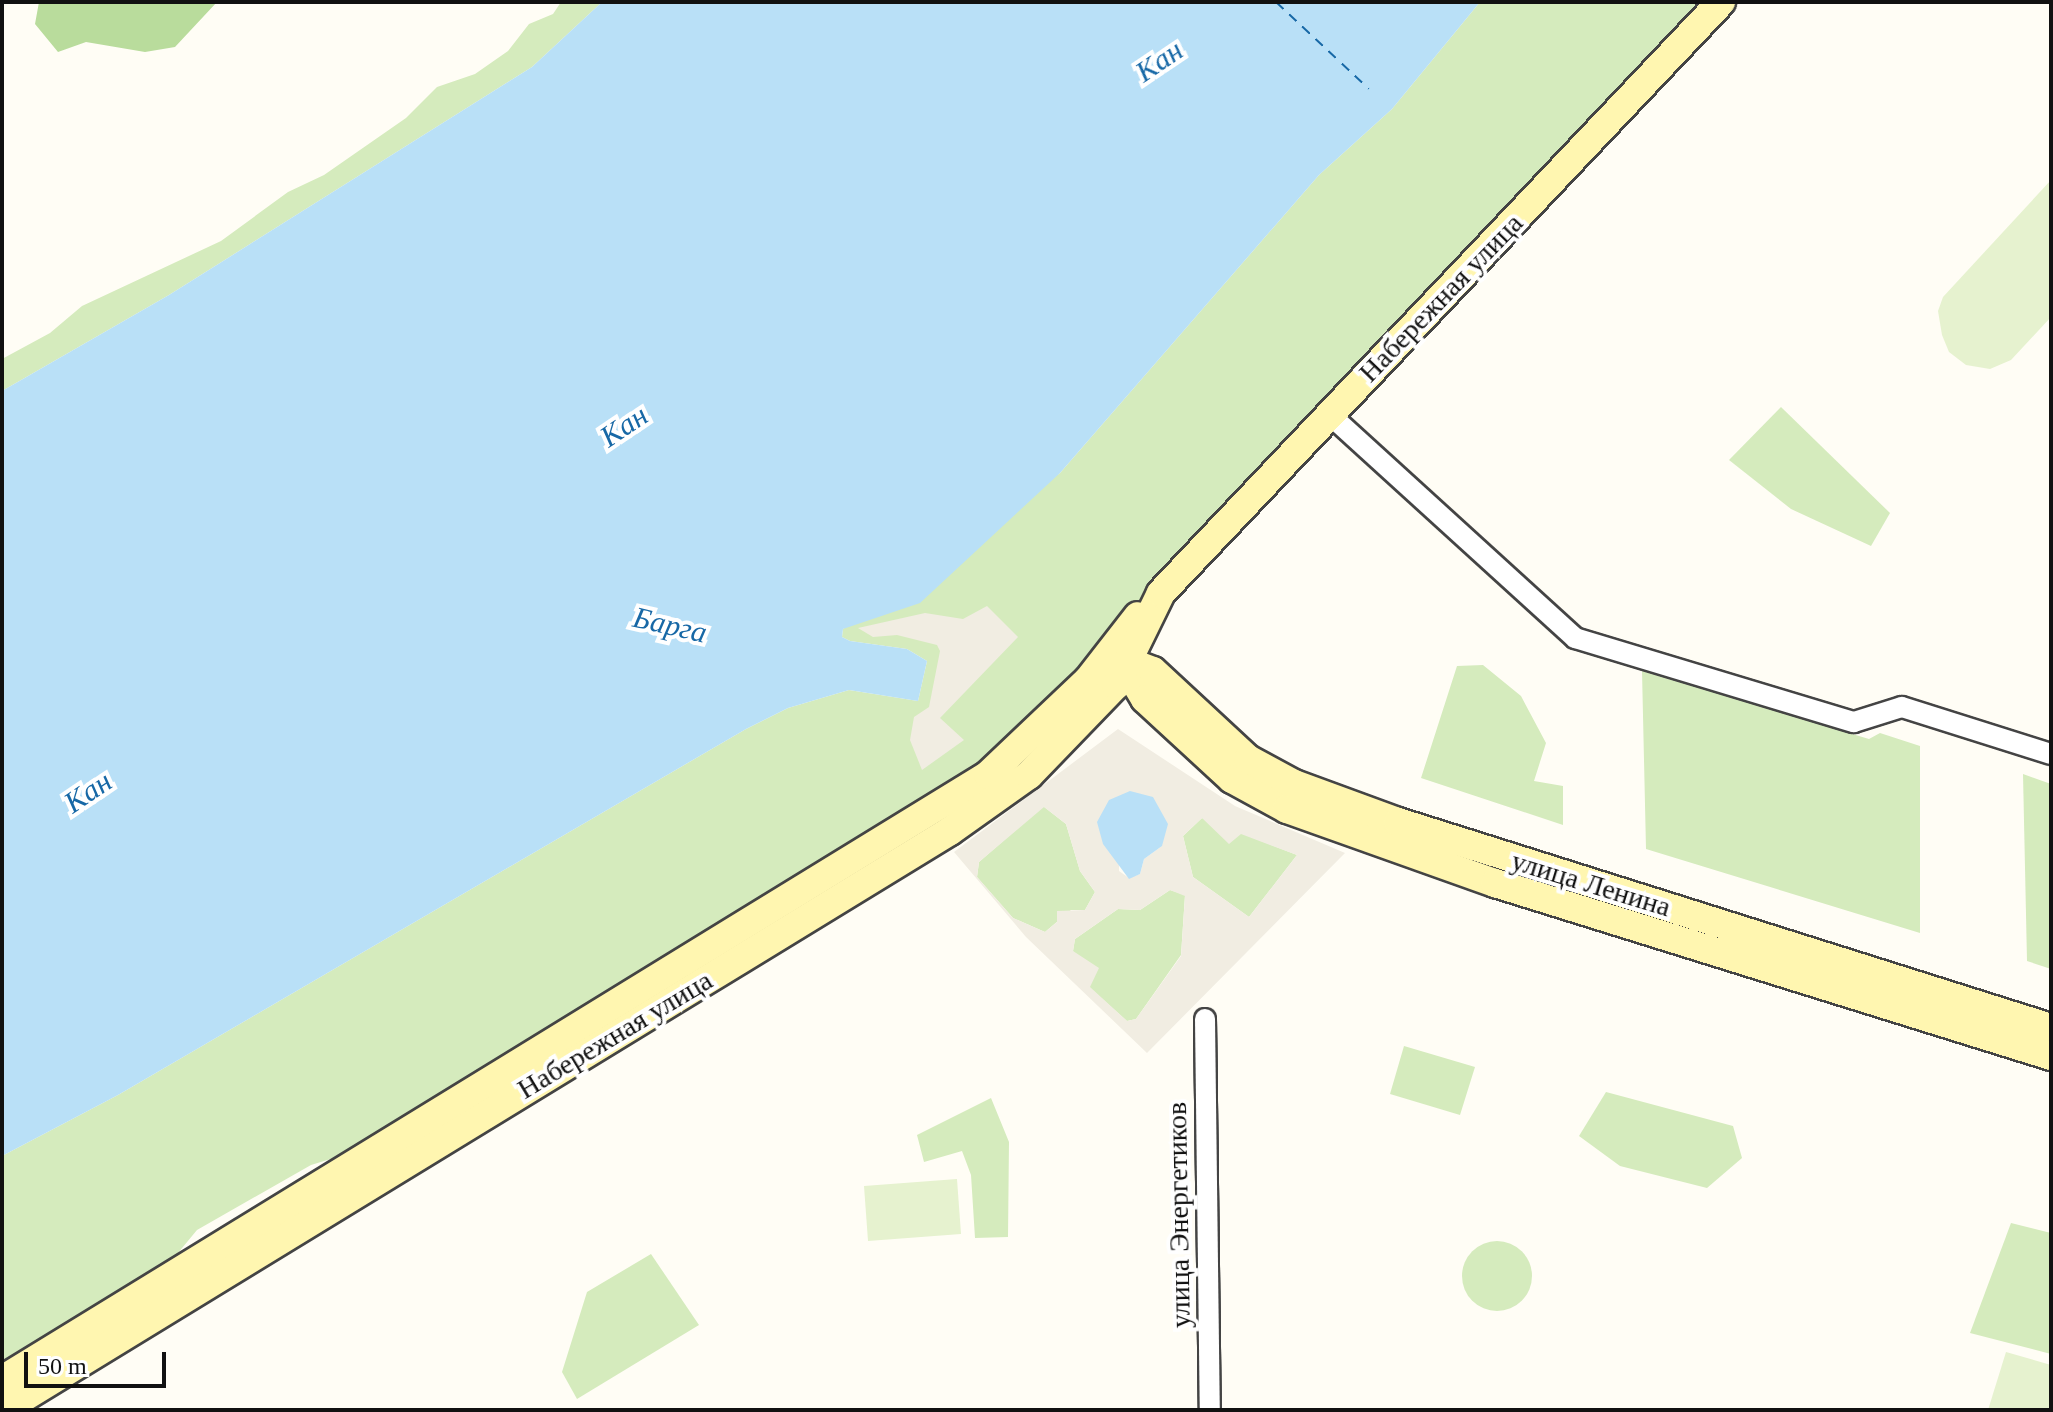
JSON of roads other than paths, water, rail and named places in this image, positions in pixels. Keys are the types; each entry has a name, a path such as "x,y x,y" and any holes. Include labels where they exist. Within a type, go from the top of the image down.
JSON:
{"main road":[{"name":"Набережная улица","path":"3,1410 653,997 988,775 1088,680 1161,593 1721,2"},
{"name":"Набережная улица","path":"2,1380 653,997 1004,795 1085,719 1129,664 1141,619"},
{"name":"улица Ленина","path":"1141,619 1148,658 1162,679 1248,759 1307,789 2051,1028"},
{"name":"улица Ленина","path":"1129,664 1162,679"},
{"name":"улица Ленина","path":"1129,664 1145,699 1251,791 1359,837 2051,1056"},
{"path":"1088,680 1110,665 1129,664"},
{"name":"улица Ленина","path":"1085,719 1119,705 1151,709 1167,719"}],"street":[{"path":"1329,414 1575,638 1854,722 1902,707 2051,754"},
{"name":"улица Энергетиков","path":"1205,1019 1210,1410"}],"water":[{"path":"602,2 1480,2 1392,109 1319,175 1060,473 920,603 843,629 842,637 850,641 907,649 927,661 918,701 849,690 788,708 746,729 118,1095 2,1156 2,391 169,295 532,67"},
{"path":"1130,791 1153,797 1168,824 1162,846 1144,859 1140,874 1129,879 1103,844 1097,822 1109,800"}],"water label":[{"name":"Кан","path":"1159,61"},
{"name":"Кан","path":"624,426"},
{"name":"Барга","path":"670,625"},
{"name":"Кан","path":"88,792"}]}
